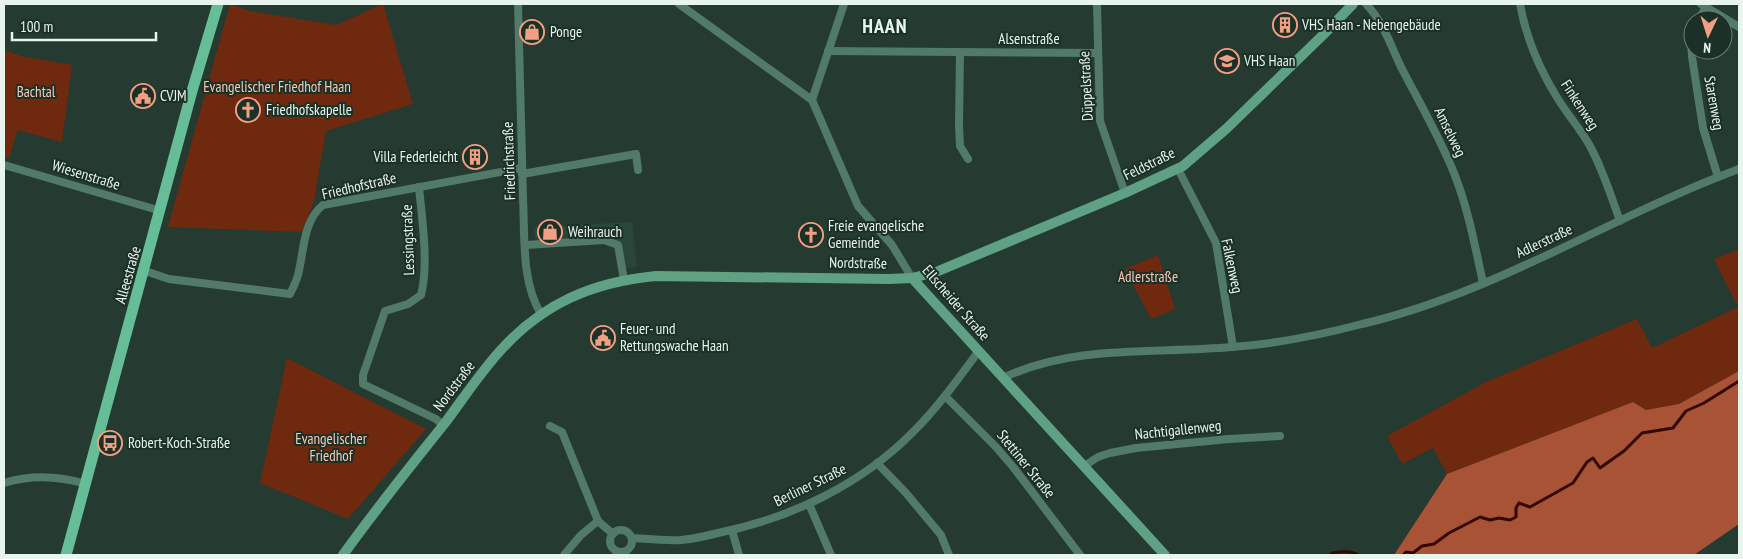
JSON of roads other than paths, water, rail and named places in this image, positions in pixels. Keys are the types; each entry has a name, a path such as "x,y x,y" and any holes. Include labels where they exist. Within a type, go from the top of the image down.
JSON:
{"main road":[{"name":"Alleestraße","path":"66,555 161,211 192,91 218,4"}],"street":[{"name":"Friedrichstraße","path":"518,4 522,171 528,282 531,295 541,314"},
{"path":"680,4 812,100 844,4"},
{"name":"Düppelstraße","path":"1097,4 1100,120 1124,193"},
{"name":"Feldstraße","path":"912,278 936,272 1178,169 1226,129 1323,36 1353,4"},
{"name":"Amselweg","path":"1366,4 1378,18 1455,175 1471,227 1483,283"},
{"name":"Finkenweg","path":"1520,4 1523,21 1538,64 1590,147 1606,181 1620,221"},
{"path":"1704,5 1739,28"},
{"name":"Alsenstraße","path":"828,51 1098,53"},
{"path":"960,52 960,146 968,159"},
{"name":"Starenweg","path":"1693,60 1704,128 1718,177"},
{"name":"Ellscheider Straße","path":"812,100 858,206 892,246 912,278 1165,555"},
{"name":"Friedhofstraße","path":"144,271 169,278 290,294 297,278 309,223 315,212 324,205 419,187 636,154 638,170"},
{"name":"Wiesenstraße","path":"4,165 161,211"},
{"name":"Falkenweg","path":"1178,169 1216,243 1234,347"},
{"name":"Adlerstraße","path":"1003,378 1024,368 1076,355 1234,347 1290,340 1408,312 1483,283 1739,169"},
{"name":"Lessingstraße","path":"419,187 424,278 421,295 408,304 385,312 363,375 363,384 436,419 443,425"},
{"path":"526,244 611,241 618,245 624,280"},
{"name":"Nordstraße","path":"343,555 500,351 541,314 581,293 624,280 656,276 912,278"},
{"name":"Berliner Straße","path":"632,538 681,540 732,530 762,522 809,504 836,491 877,463 913,432 945,396 978,352"},
{"name":"Stettiner Straße","path":"945,396 996,447 1014,468 1080,555"},
{"path":"550,426 562,432 598,521 613,534"},
{"name":"Nachtigallenweg","path":"1084,466 1110,452 1136,448 1280,436"},
{"path":"877,463 906,493 941,535 949,555"},
{"path":"4,482 19,478 40,477 86,484"},
{"path":"809,504 831,555"},
{"path":"564,555 581,534 598,521"},
{"path":"732,530 739,555"},
{"path":"618,531 629,533 632,538 632,544 629,549 621,554 612,546 610,541 613,534 618,531"}],"waterway":[{"path":"1403,555 1406,552 1413,553 1422,546 1434,544 1449,533 1480,517 1490,520 1499,518 1510,520 1516,517 1516,508 1519,503 1530,507 1573,483 1587,462 1593,458 1600,468 1624,451 1642,433 1673,428 1686,411 1704,403 1739,381"},
{"path":"1330,555 1332,553 1345,552 1352,552 1358,555"}],"place":[{"name":"VHS Haan - Nebengebäude","path":"1285,25"},
{"name":"Ponge","path":"532,32"},
{"name":"VHS Haan","path":"1227,61"},
{"name":"CVJM","path":"143,96"},
{"name":"Friedhofskapelle","path":"248,110"},
{"name":"Villa Federleicht","path":"475,157"},
{"name":"Weihrauch","path":"550,232"},
{"name":"Freie evangelische Gemeinde","path":"811,235"},
{"name":"Feuer- und Rettungswache Haan","path":"603,338"},
{"name":"Robert-Koch-Straße","path":"110,443"}],"district":[{"name":"HAAN","path":"885,26"}],"park label":[{"name":"Evangelischer Friedhof Haan","path":"277,87"},
{"name":"Bachtal","path":"36,92"},
{"name":"Evangelischer Friedhof","path":"331,448"}]}
